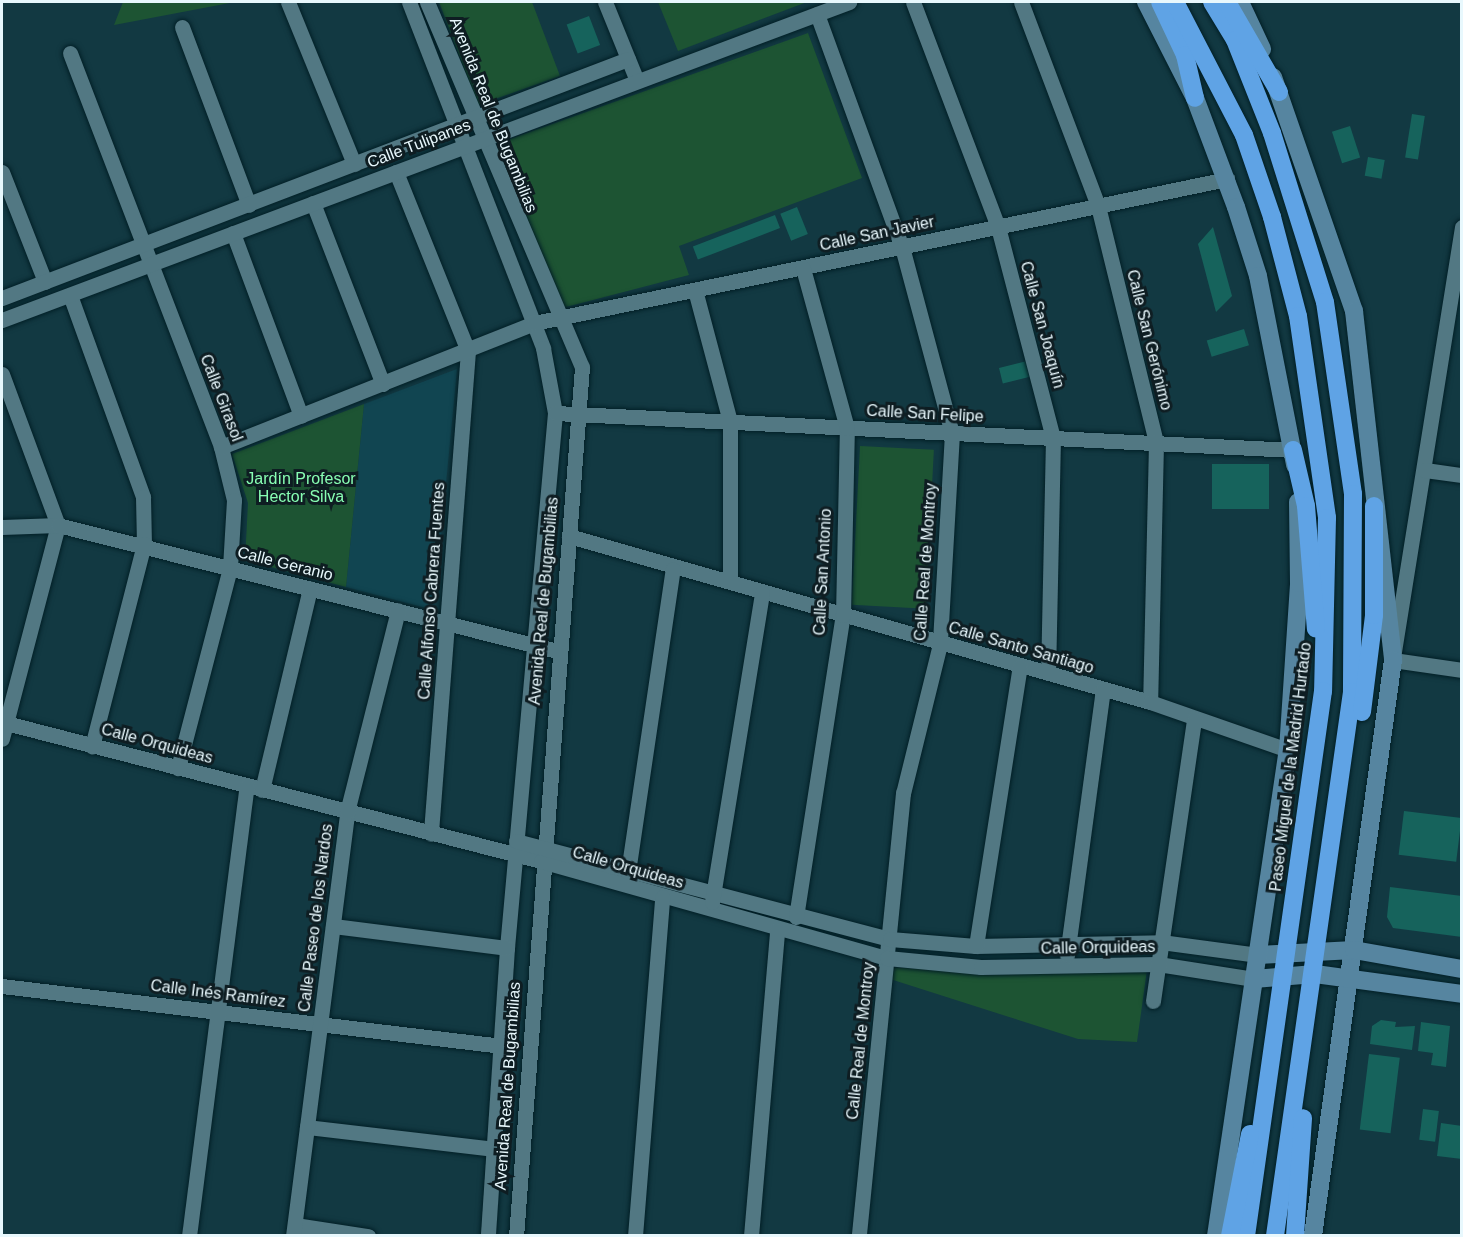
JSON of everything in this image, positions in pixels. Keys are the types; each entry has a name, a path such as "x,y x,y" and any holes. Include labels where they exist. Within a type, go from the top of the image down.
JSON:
{"highway":[{"path":"1160,2 1185,55 1195,98"},
{"name":"Paseo Miguel de la Madrid Hurtado","path":"1175,2 1244,135 1298,316 1327,518 1323,692 1289,951 1246,1236"},
{"path":"1212,2 1235,40 1272,133 1325,302 1341,393 1353,494 1356,609 1353,692 1315,974 1275,1236"},
{"path":"1227,2 1279,92"},
{"path":"1293,450 1306,506 1323,692"},
{"path":"1339,794 1365,693 1374,615 1374,506"},
{"path":"1230,1236 1254,1115 1271,1063"},
{"path":"1296,1236 1305,1093 1300,1064"}],"street":[{"path":"288,2 354,164"},
{"name":"Avenida Real de Bugambilias","path":"409,2 462,147 534,324 550,376 555,413 507,948 488,1236"},
{"name":"Avenida Real de Bugambilias","path":"427,2 482,140 558,318 573,339 582,367 580,414 557,651 516,1236"},
{"path":"605,2 637,81"},
{"name":"Calle Tulipanes","path":"2,320 849,2"},
{"name":"Calle San Joaquín","path":"913,2 998,227 1053,438 1048,673"},
{"name":"Calle San Gerónimo","path":"1021,2 1098,206 1156,443 1150,702"},
{"path":"1146,2 1195,98 1227,179 1258,276 1293,450 1299,583 1288,750 1216,1236"},
{"path":"1240,2 1279,92 1353,311 1374,506 1394,660"},
{"name":"Calle Real de Montroy","path":"817,14 902,247 952,433 940,644 918,718 903,793 859,1236"},
{"path":"183,27 249,205"},
{"name":"Calle Girasol","path":"70,53 221,447 234,500 230,568 178,768"},
{"name":"Calle Tulipanes","path":"2,298 628,59"},
{"path":"2,172 45,282"},
{"path":"396,172 468,351"},
{"name":"Calle San Javier","path":"221,447 534,324 1227,179"},
{"path":"313,203 383,384"},
{"path":"1313,1236 1394,660 1457,287 1461,227"},
{"path":"233,233 301,416"},
{"name":"Calle San Antonio","path":"796,917 843,615 847,428 803,268"},
{"path":"695,290 730,422 729,581"},
{"path":"70,295 143,497 144,544 92,746"},
{"name":"Calle Alfonso Cabrera Fuentes","path":"431,834 468,351"},
{"path":"2,374 58,525 4,723 2,739"},
{"name":"Calle San Felipe","path":"555,413 1293,450"},
{"path":"1425,471 1461,475"},
{"name":"Calle Geranio","path":"2,527 58,525 144,544 310,589 448,621 557,651"},
{"name":"Calle Santo Santiago","path":"569,536 673,569 729,581 762,593 1150,702 1288,750"},
{"path":"628,872 673,569"},
{"path":"189,1236 218,1012 255,788 310,589"},
{"path":"710,911 762,593"},
{"name":"Calle Paseo de los Nardos","path":"294,1230 347,812 398,610"},
{"path":"1394,660 1461,670"},
{"path":"976,946 1020,666"},
{"path":"1066,967 1102,689"},
{"path":"1153,1001 1194,719"},
{"name":"Calle Orquideas","path":"4,723 431,834 628,872 796,917 890,939 976,946 1068,946 1161,942 1258,954"},
{"name":"Calle Orquideas","path":"542,854 662,897 887,958 981,967 1158,964 1254,979"},
{"path":"635,1236 662,897"},
{"path":"333,926 507,948"},
{"path":"751,1236 777,930"},
{"path":"1258,954 1354,950 1461,969"},
{"path":"1254,979 1315,974 1461,994"},
{"name":"Calle Inés Ramírez","path":"2,986 502,1046"},
{"path":"307,1127 494,1149"},
{"path":"294,1230 368,1236"}],"shaded area":[{"path":"457,369 434,610 346,587 364,404"}],"green space":[{"path":"123,2 235,2 114,25"},
{"path":"439,2 532,2 560,76 478,105"},
{"path":"658,2 807,2 678,51"},
{"path":"808,33 862,178 679,246 689,275 566,307 558,304 496,153 502,142"},
{"name":"Jardín Profesor Hector Silva","path":"364,404 346,587 245,560 248,503 232,454"},
{"path":"860,446 934,450 926,609 852,605"},
{"path":"891,967 978,973 1147,970 1137,1042 1078,1039 890,979"}],"building":[{"path":"589,16 600,45 578,54 567,25"},
{"path":"1412,114 1425,116 1418,159 1405,157"},
{"path":"1350,126 1360,157 1342,163 1332,132"},
{"path":"1368,157 1385,160 1381,179 1365,176"},
{"path":"797,207 808,234 791,241 780,214"},
{"path":"775,215 780,228 698,260 693,247"},
{"path":"1213,227 1232,296 1216,312 1198,244"},
{"path":"1244,329 1249,345 1212,357 1207,340"},
{"path":"1031,360 1035,376 1003,384 999,368"},
{"path":"1212,464 1269,464 1269,509 1212,509"},
{"path":"1404,811 1462,818 1456,862 1399,855"},
{"path":"1390,887 1462,896 1462,937 1393,928 1387,917"},
{"path":"1381,1020 1396,1022 1395,1027 1415,1026 1412,1050 1370,1044 1372,1026"},
{"path":"1421,1022 1450,1026 1446,1067 1431,1065 1433,1053 1418,1051"},
{"path":"1369,1054 1400,1058 1391,1133 1360,1129"},
{"path":"1423,1109 1439,1111 1435,1142 1419,1140"},
{"path":"1441,1123 1462,1126 1462,1159 1437,1156"}]}
